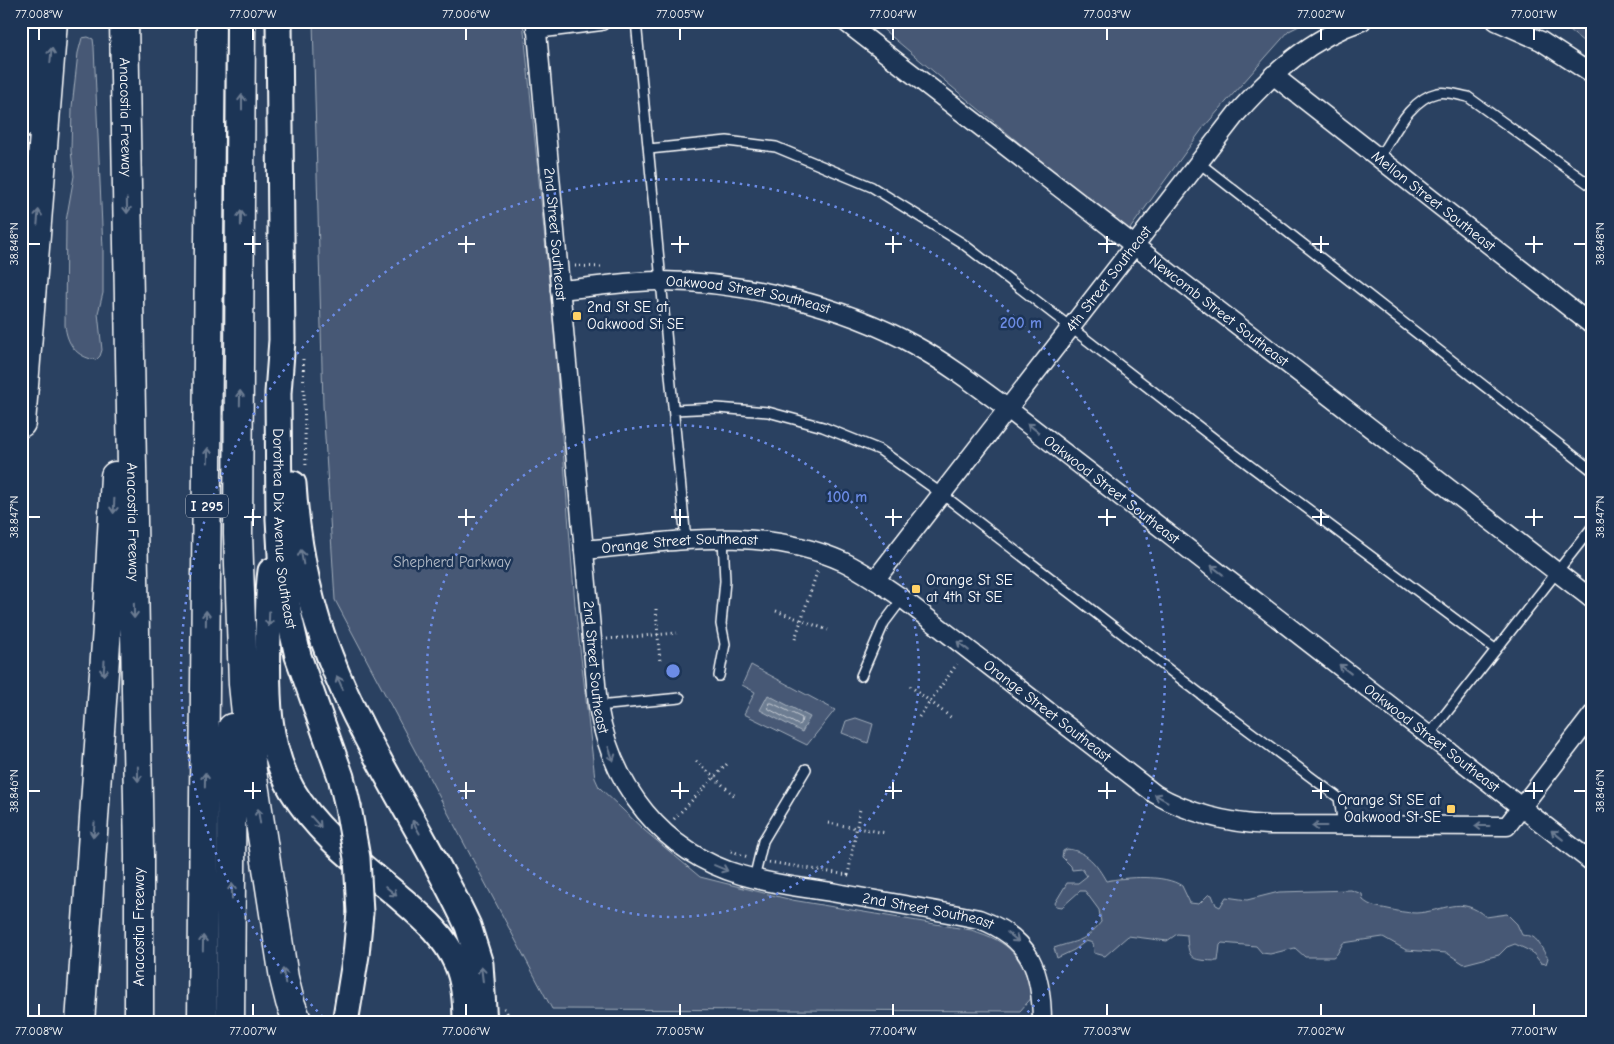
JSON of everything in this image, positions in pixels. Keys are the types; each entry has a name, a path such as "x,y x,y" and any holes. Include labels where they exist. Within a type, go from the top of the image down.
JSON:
{"main road":[{"path":"21,124 28,21"},
{"path":"21,423 53,21"},
{"name":"Anacostia Freeway","path":"124,21 139,855 139,1023"},
{"name":"I 295","path":"202,1023 211,21"},
{"path":"241,21 238,534 243,684 251,761 284,978 298,1023"},
{"name":"Dorothea Dix Avenue Southeast","path":"279,21 292,345 278,393 279,519 282,572 293,637 341,777 357,858 360,913 345,1023"},
{"path":"80,1023 110,574 117,351 128,265"},
{"path":"292,345 290,393 292,465 298,529 308,585 318,623 348,700 453,895 473,938 482,976 484,1023"},
{"path":"279,519 270,578 267,682 270,722 279,762 290,788 315,822 341,848 426,920 444,941 457,964 463,984 466,1023"},
{"path":"230,1023 232,590 238,534"}],"street":[{"path":"536,25 601,21"},
{"name":"Newcomb Street Southeast","path":"844,21 1593,600"},
{"name":"4th Street Southeast","path":"875,580 1237,113 1273,75 1301,50 1323,37 1362,21"},
{"path":"1496,21 1541,41 1593,75"},
{"name":"2nd Street Southeast","path":"536,25 598,706 604,735 614,762 644,813 667,836 694,854 717,866 754,879 979,919 1000,928 1018,942 1037,970 1042,992 1042,1023"},
{"name":"Mellon Street Southeast","path":"1273,75 1593,326"},
{"name":"Oakwood Street Southeast","path":"560,290 663,282 726,287 770,294 854,318 897,336 946,363 1430,734 1521,808 1593,863"},
{"name":"Orange Street Southeast","path":"584,550 723,538 760,539 803,547 844,562 902,599 1139,782 1167,801 1206,816 1244,824 1507,826 1521,808"},
{"path":"1521,808 1593,714"}],"lane":[{"path":"636,21 663,282 686,541"},
{"path":"1378,159 1409,112 1419,103 1437,93 1453,94 1468,97 1593,187"},
{"path":"649,149 727,141 776,147 872,188 962,243 1213,438 1495,649"},
{"path":"1198,162 1593,471"},
{"path":"674,410 717,408 768,412 823,427 880,450 942,494 1212,703 1339,798 1343,826"},
{"path":"1430,734 1593,526"},
{"path":"719,676 725,644 721,624 725,581 723,538"},
{"path":"861,676 884,623 902,599"},
{"path":"598,706 680,698"},
{"path":"754,879 757,859 763,841 806,769"}],"path":[{"path":"574,259 575,268 610,266"},
{"path":"292,345 306,471"},
{"path":"795,640 818,568"},
{"path":"656,609 660,663"},
{"path":"776,611 828,630"},
{"path":"608,648 607,639 677,633"},
{"path":"919,717 957,664"},
{"path":"910,686 953,719"},
{"path":"696,761 735,796"},
{"path":"674,819 727,764"},
{"path":"728,850 757,859 848,875 860,809"},
{"path":"668,812 682,824"},
{"path":"828,823 886,833"},
{"path":"500,1000 507,1013 507,1023"}],"green space":[{"name":"Shepherd Parkway","path":"313,21 523,21 553,320 575,605 595,778 599,787 644,830 700,877 792,900 971,930 996,940 1013,952 1019,960 1034,995 1020,1011 552,1009 335,600 323,405"},
{"path":"873,21 1309,21 1289,31 1203,128 1127,233"},
{"path":"1551,21 1593,21 1593,49 1570,31"},
{"path":"88,37 93,39 94,47 103,249 103,293 98,313 102,350 96,360 78,353 70,344 65,325 66,221 74,176 71,151 72,107 78,53 82,38"},
{"path":"751,665 835,710 807,745 744,714 755,692 742,685"},
{"path":"856,718 873,724 868,743 842,733 846,721"},
{"path":"1067,849 1074,850 1091,860 1106,881 1124,878 1156,878 1175,882 1182,886 1190,903 1199,904 1209,894 1212,895 1216,905 1220,907 1226,897 1247,900 1279,892 1351,890 1362,894 1363,900 1372,905 1402,912 1426,912 1460,905 1477,910 1486,917 1507,914 1517,924 1522,935 1535,939 1548,958 1546,964 1541,963 1532,952 1515,944 1507,947 1499,955 1464,964 1447,953 1406,950 1383,937 1343,943 1337,954 1333,957 1305,957 1295,948 1270,954 1262,953 1256,946 1222,943 1220,945 1218,961 1194,958 1189,950 1187,935 1177,934 1167,941 1128,936 1105,956 1094,953 1093,943 1086,941 1074,950 1057,958 1054,948 1085,937 1101,922 1099,910 1085,891 1080,891 1062,907 1056,906 1055,903 1067,883 1078,883 1087,876 1082,869 1072,870 1071,866 1062,857 1063,851"}],"water":[{"path":"768,695 810,717 802,732 760,710"}],"place":[{"name":"2nd St SE at Oakwood St SE","path":"577,316"},
{"name":"Orange St SE at 4th St SE","path":"916,589"},
{"name":"Orange St SE at Oakwood St SE","path":"1451,809"}]}
